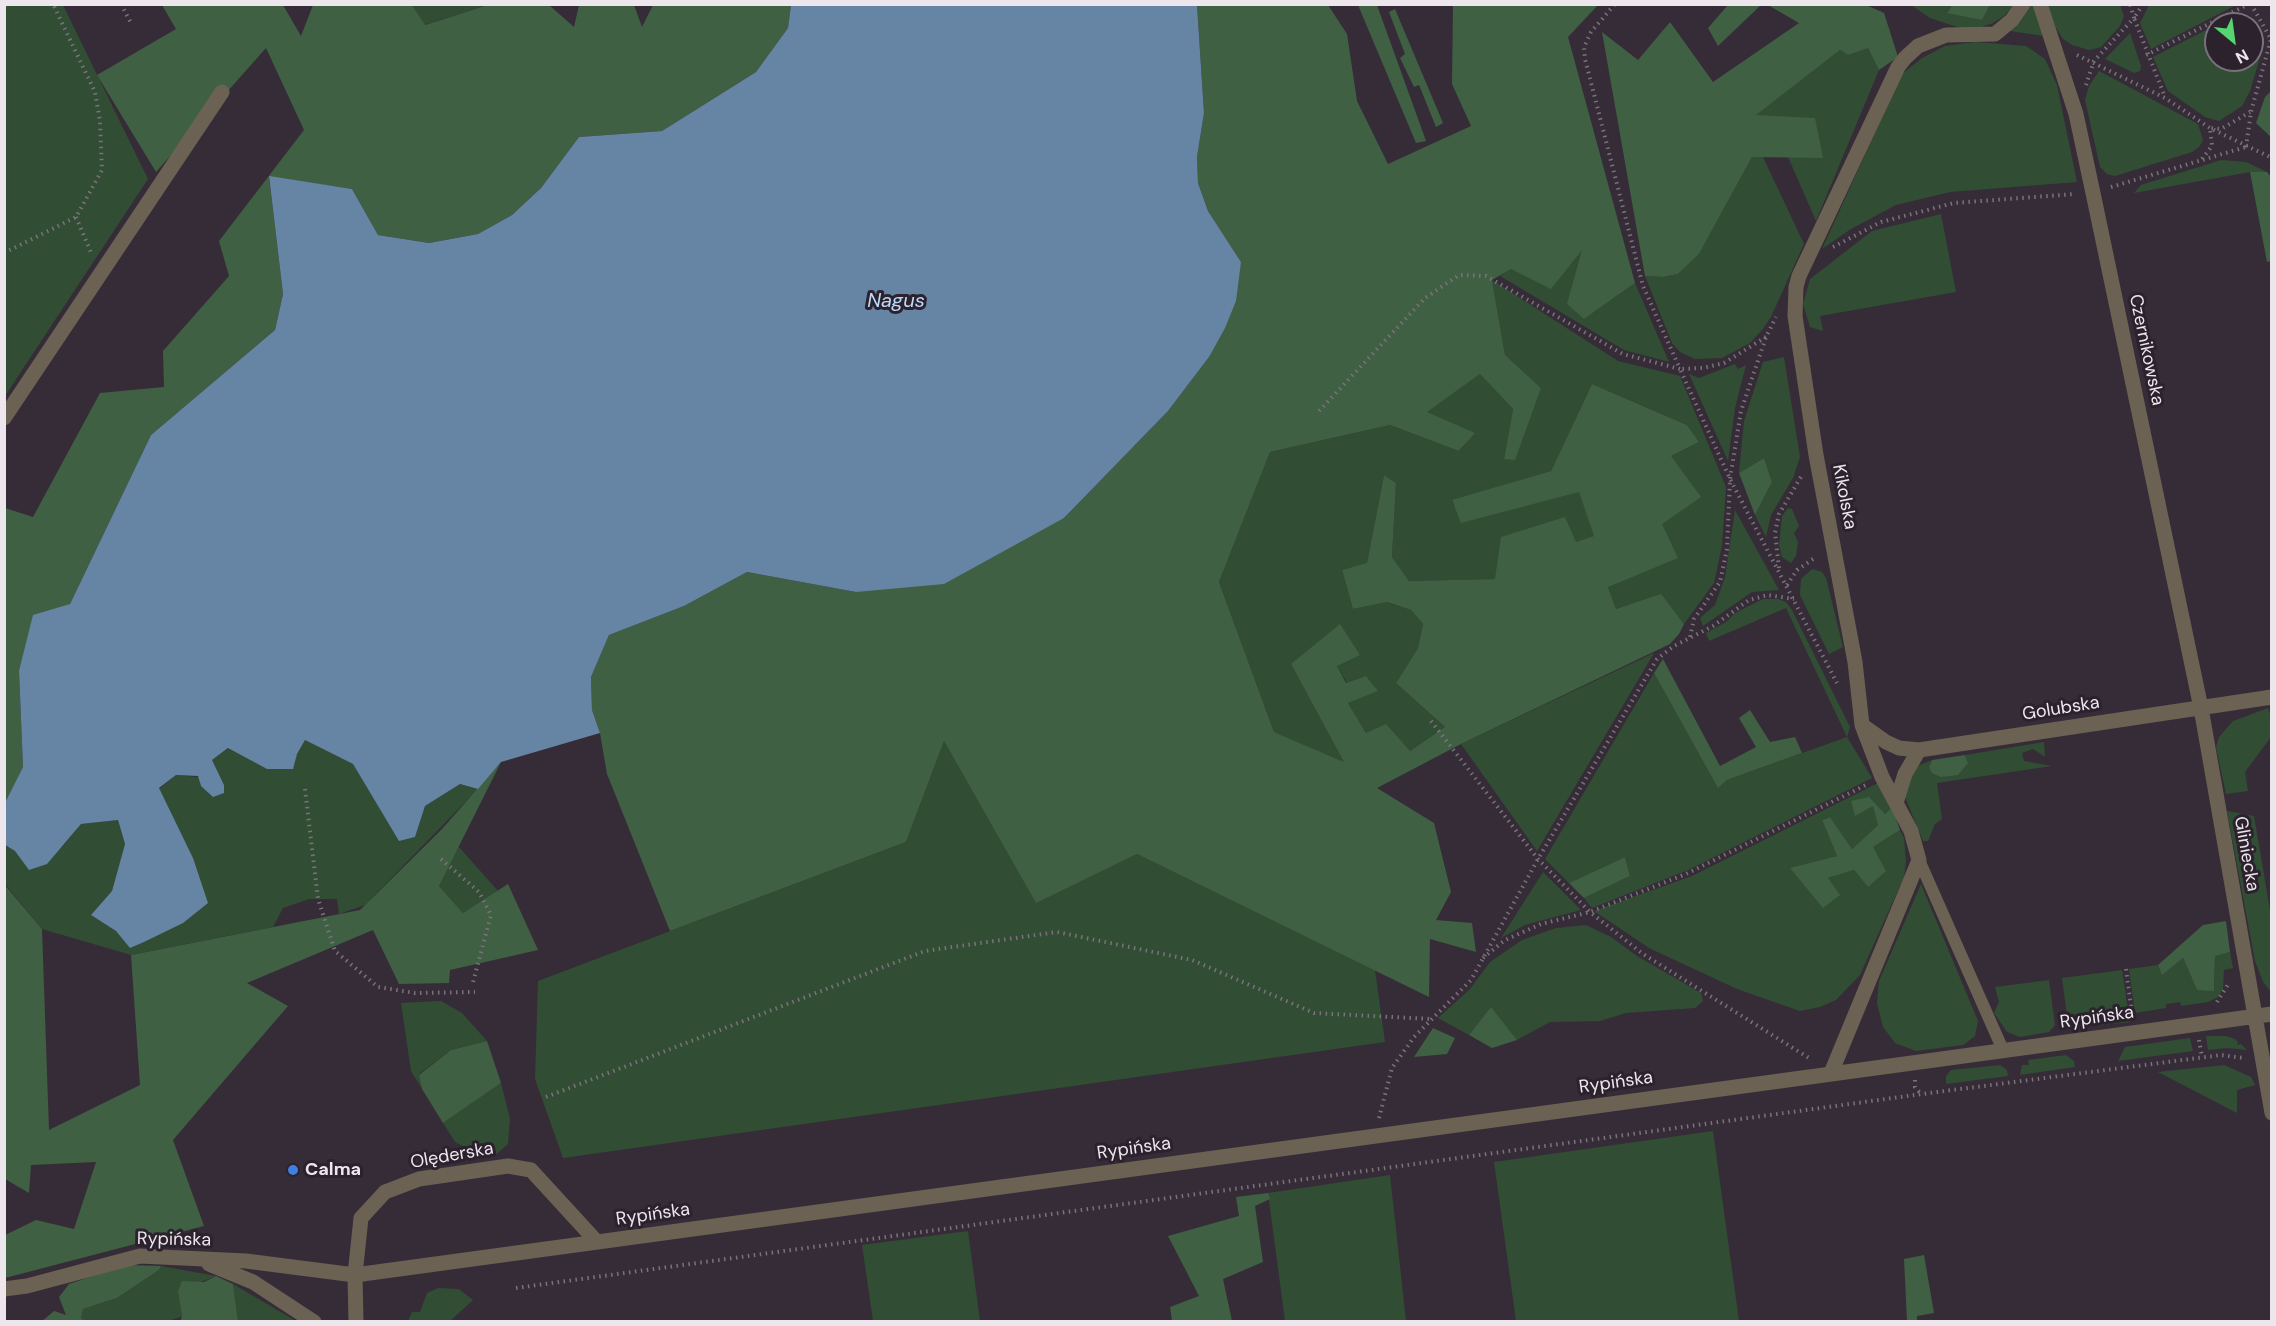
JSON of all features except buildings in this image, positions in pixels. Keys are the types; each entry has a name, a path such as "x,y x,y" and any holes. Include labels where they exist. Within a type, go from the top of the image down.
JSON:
{"street":[{"name":"Kikolska","path":"1919,860 1911,831 1882,777 1862,725 1855,662 1816,455 1794,316 1802,270 1898,67 1918,46 1946,35 1995,34 2012,20 2023,4"},
{"name":"Czernikowska","path":"2040,4 2056,47 2076,114 2201,708"},
{"path":"4,418 222,92"},
{"name":"Golubska","path":"1862,725 1893,745 1919,750 2271,697"},
{"name":"Gliniecka","path":"2201,708 2271,1113"},
{"path":"1896,803 1905,774 1919,750"},
{"path":"1831,1073 1919,860"},
{"name":"Rypińska","path":"4,1289 27,1286 140,1256 246,1261 355,1275 2271,1014"},
{"name":"Olęderska","path":"356,1322 355,1275 361,1218 385,1192 419,1179 508,1166 531,1170 597,1242"},
{"path":"198,1259 253,1282 314,1322"}],"lane":[{"path":"1919,860 2003,1050"}],"path":[{"path":"4,253 76,217 102,170 100,121 95,92 53,4"},
{"path":"121,4 131,23"},
{"path":"1614,4 1591,32 1584,47 1585,59 1643,286 1730,479 1838,685"},
{"path":"2130,4 2146,55 2165,98"},
{"path":"2076,114 2094,61 2134,18 2143,4"},
{"path":"2146,55 2250,4 2271,39 2251,112 2246,147"},
{"path":"2056,47 2094,61 2165,98 2210,128 2271,158"},
{"path":"2210,128 2221,129 2251,112"},
{"path":"2200,161 2212,146 2210,128"},
{"path":"1802,270 1881,222 1943,205 2093,193 2246,147"},
{"path":"76,217 100,274"},
{"path":"1319,411 1425,298 1459,274 1486,276 1623,354 1680,369 1703,368 1724,363 1766,337"},
{"path":"1690,638 1694,619 1720,582 1728,549 1730,479 1746,391 1766,337 1782,307"},
{"path":"1779,571 1775,533 1779,514 1788,494 1816,455"},
{"path":"1787,585 1791,576 1805,564 1834,550"},
{"path":"1375,1136 1392,1068 1431,1019 1471,980 1538,859 1656,659 1758,597 1777,595 1794,599"},
{"path":"1431,721 1538,859 1590,912 1643,954 1831,1073"},
{"path":"1480,961 1505,940 1541,924 1590,912 1686,874 1882,777"},
{"path":"305,789 318,899 335,951 378,987 415,993 475,992"},
{"path":"441,859 478,892 491,915 472,986"},
{"path":"546,1097 925,951 1057,932 1192,960 1314,1013 1431,1019"},
{"path":"2214,1005 2226,992 2230,973 2246,970"},
{"path":"516,1288 1922,1094 2221,1055 2250,1059"}],"green space":[{"path":"2149,4 2236,5 2222,12 2204,12 2204,22 2151,49 2140,23"},
{"path":"5,5 63,5 148,179 5,396"},
{"path":"162,5 283,5 301,36 313,5 412,5 425,25 488,5 549,5 574,27 579,5 634,5 642,27 653,5 791,5 788,28 756,72 662,131 579,137 541,188 512,215 478,234 429,243 378,235 352,189 269,177 283,294 275,330 151,435 70,604 19,671 23,767 5,805 5,508 33,517 100,393 164,387 163,351 229,276 219,241 304,130 266,48 156,172 97,75 176,29"},
{"path":"412,5 488,5 424,25"},
{"path":"1197,5 1328,5 1347,34 1357,101 1388,164 1471,126 1452,84 1453,5 1598,5 1568,37 1635,283 1584,319 1567,304 1582,250 1551,289 1511,269 1492,280 1505,355 1541,388 1515,460 1504,459 1513,409 1480,374 1427,412 1475,433 1459,451 1390,425 1270,452 1219,582 1274,732 1344,762 1291,664 1340,624 1360,655 1337,666 1346,683 1366,676 1378,691 1348,703 1366,733 1386,724 1410,751 1445,727 1396,683 1418,648 1423,624 1411,610 1387,602 1353,609 1342,570 1367,563 1384,475 1396,483 1392,557 1409,581 1495,579 1501,537 1565,517 1576,542 1594,536 1579,492 1461,523 1452,500 1551,471 1592,384 1687,425 1699,442 1671,456 1701,497 1662,524 1678,558 1608,587 1616,609 1661,594 1684,624 1679,634 1670,644 1461,744 1377,788 1434,823 1451,892 1436,920 1472,923 1476,952 1430,939 1429,997 1137,854 1036,903 944,741 906,842 670,931 607,774 600,733 592,710 591,677 609,635 684,606 747,572 856,592 1064,518 1168,411 1209,357 1241,262 1208,211 1198,183 1197,157 1204,113"},
{"path":"1358,5 1377,5 1426,141 1416,143"},
{"path":"1728,5 1761,5 1718,46 1708,28"},
{"path":"1768,5 1866,5 1884,13 1898,57 1879,70 1868,48 1848,55 1840,50 1756,115 1815,118 1823,158 1752,157 1699,254 1678,274 1663,277 1645,276 1602,32 1638,60 1670,22 1713,82 1799,23"},
{"path":"1911,5 1952,5 1947,12 1982,20 1990,5 2014,5 2004,16 1993,23 1978,28 1960,28 1930,18"},
{"path":"1952,5 1990,5 1982,20 1947,13"},
{"path":"2031,5 2035,5 2044,36 2010,31 2020,22"},
{"path":"2046,5 2120,5 2124,16 2120,26 2101,47 2089,50 2072,45 2063,39 2051,20"},
{"path":"1395,9 1443,123 1436,127 1419,85 1414,87 1400,58 1405,54 1389,12"},
{"path":"2204,31 2204,72 2256,72 2250,91 2242,106 2219,121 2205,117 2168,91 2153,57"},
{"path":"2130,33 2141,66 2140,71 2134,73 2105,59"},
{"path":"1975,42 2026,46 2045,59 2057,85 2077,182 1950,192 1896,205 1851,229 1822,249 1902,74 1922,58 1945,46"},
{"path":"1868,47 1879,70 1816,221 1788,157 1823,157 1755,115 1840,50 1848,55"},
{"path":"2099,71 2198,124 2203,140 2199,147 2192,152 2115,176 2107,174 2100,167 2085,100 2089,86"},
{"path":"2271,91 2271,137 2256,123 2265,97"},
{"path":"1752,157 1763,157 1804,244 1771,317 1750,343 1722,358 1695,359 1680,352 1672,343 1645,276 1663,277 1678,274 1699,254"},
{"path":"2221,160 2246,162 2267,172 2250,172 2134,193 2141,185"},
{"path":"2250,172 2267,172 2271,177 2271,261 2267,262"},
{"path":"1941,214 1956,292 1820,316 1823,331 1810,327 1803,304 1810,279 1872,231"},
{"path":"1583,248 1584,319 1635,283 1669,362 1624,350 1500,276 1510,269"},
{"path":"1492,280 1618,361 1680,376 1726,487 1722,546 1714,583 1684,624 1661,595 1616,609 1608,587 1662,524 1671,456 1699,442 1687,425 1592,384 1551,471 1452,501 1462,522 1579,491 1595,536 1496,579 1409,581 1392,557 1396,483 1384,475 1367,564 1342,570 1353,609 1386,602 1411,610 1423,624 1418,648 1396,683 1445,727 1410,751 1366,733 1348,703 1377,691 1366,676 1347,683 1337,666 1291,664 1345,763 1274,732 1219,582 1270,452 1390,425 1460,451 1474,433 1426,412 1480,374 1513,409 1504,459 1541,388 1505,355"},
{"path":"1784,357 1800,457 1793,478 1771,515 1766,537 1755,515 1772,482 1764,458 1739,473 1744,421 1763,362"},
{"path":"1735,364 1738,369 1746,365 1735,408 1728,461 1689,374 1699,378"},
{"path":"1764,458 1772,482 1755,515 1739,473"},
{"path":"1788,508 1792,509 1799,526 1794,533 1798,542 1796,556 1791,563 1782,557 1779,545 1782,516"},
{"path":"1735,510 1779,590 1752,592 1703,626 1700,618 1715,605 1725,577"},
{"path":"1812,569 1822,572 1826,578 1843,647 1829,654 1800,595 1801,579"},
{"path":"1763,599 1778,599 1786,602 1792,610 1850,727 1847,737 1786,608 1709,641 1706,633 1726,622 1735,613"},
{"path":"1654,653 1537,851 1461,744"},
{"path":"1663,659 1720,766 1756,747 1739,718 1750,710 1770,742 1795,737 1802,753 1727,780 1718,788 1654,673"},
{"path":"1654,673 1718,787 1727,780 1847,737 1872,778 1688,870 1592,908 1584,898 1630,876 1625,857 1569,883 1545,859"},
{"path":"2268,708 2271,717 2271,737 2245,772 2248,791 2226,794 2216,747 2219,737 2233,721"},
{"path":"305,740 353,764 399,840 415,837 425,806 460,784 478,789 365,905 339,914 337,899 309,899 283,908 273,927 131,955 42,929 5,884 4,845 15,851 62,847 81,824 118,820 125,844 112,891 91,915 116,931 193,858 159,789 176,775 199,777 201,786 224,785 212,760 229,748 267,769 297,754"},
{"path":"944,741 1036,902 1137,854 1375,970 1385,1042 563,1158 535,1079 538,981 906,842"},
{"path":"2044,742 2045,757 2033,749 2022,753 2024,761 2052,766 1937,783 1942,819 1935,824 1928,841 1923,841 1905,797 1915,767 1932,760 1929,767 1968,763 1965,755"},
{"path":"1965,755 1968,763 1958,775 1941,777 1932,773 1929,767 1932,760"},
{"path":"501,762 439,886 463,913 508,884 538,950 450,970 449,983 399,984 373,930 247,983 288,1006 173,1140 204,1226 5,1278 5,1235 36,1220 74,1229 96,1162 31,1165 29,1193 5,1179 4,884 42,929 49,1130 140,1085 131,955 360,910 442,829"},
{"path":"1878,783 1892,807 1885,814 1869,798 1851,802 1873,805 1878,825 1852,849 1830,817 1822,820 1837,856 1791,869 1828,878 1854,870 1868,887 1873,847 1900,830 1904,838 1906,862 1904,877 1860,975 1836,1000 1820,1007 1800,1011 1737,989 1649,948 1594,911 1692,876"},
{"path":"1869,797 1885,814 1892,807 1900,830 1873,847 1886,871 1868,887 1854,870 1828,878 1840,895 1823,908 1790,868 1837,856 1822,820 1830,817 1852,849 1878,825 1873,806 1855,816 1851,801"},
{"path":"2227,811 2254,816 2271,916 2271,992 2263,982 2255,961"},
{"path":"458,846 499,892 463,913 439,886"},
{"path":"1625,857 1630,876 1584,898 1569,883"},
{"path":"1543,872 1581,910 1525,925 1501,938"},
{"path":"1921,884 1978,1021 1975,1036 1963,1045 1916,1051 1895,1043 1883,1027 1877,1003 1879,981"},
{"path":"2226,921 2230,952 2215,956 2214,991 2197,990 2183,958 2162,975 2158,965 2203,925"},
{"path":"1586,925 1611,937 1637,956 1701,993 1703,1001 1695,1008 1626,1013 1600,1021 1550,1022 1517,1040 1491,1008 1469,1035 1438,1018 1470,989 1490,962 1522,940 1556,928"},
{"path":"2230,952 2233,968 2224,970 2223,989 2218,997 2208,1002 2181,1006 2180,1002 2166,1004 2166,1008 2135,1013 2129,969 2158,965 2162,974 2183,958 2197,990 2214,990 2215,955"},
{"path":"2122,970 2130,1022 2074,1028 2068,1023 2062,978"},
{"path":"2049,980 2055,1025 2049,1032 2020,1037 2007,1032 1994,1013 1999,1002 1995,987"},
{"path":"441,1001 462,1013 487,1041 451,1050 419,1074 422,1089 411,1071 401,1003"},
{"path":"1491,1007 1517,1040 1492,1048 1469,1035"},
{"path":"1433,1028 1455,1038 1447,1054 1414,1057"},
{"path":"2206,1036 2226,1036 2235,1039 2238,1042 2237,1045 2241,1044 2247,1050 2227,1048 2208,1050"},
{"path":"2190,1038 2193,1051 2118,1061 2125,1047"},
{"path":"487,1041 501,1083 443,1123 422,1089 419,1075 451,1050"},
{"path":"2066,1055 2074,1061 2075,1067 2020,1075 2022,1065 2029,1065 2028,1060"},
{"path":"2000,1065 2007,1070 2008,1076 1946,1084 1946,1076 1951,1070"},
{"path":"2224,1065 2251,1077 2255,1085 2237,1090 2237,1113 2158,1072"},
{"path":"501,1083 510,1119 508,1144 494,1156 472,1151 455,1142 443,1123"},
{"path":"1713,1131 1739,1321 1516,1321 1494,1162"},
{"path":"1390,1175 1406,1321 1285,1321 1268,1193"},
{"path":"1268,1193 1270,1199 1255,1206 1263,1262 1223,1279 1232,1321 1172,1321 1170,1307 1199,1296 1168,1236 1239,1216 1236,1197"},
{"path":"968,1231 980,1321 873,1321 862,1245"},
{"path":"1924,1255 1934,1313 1917,1316 1917,1321 1907,1321 1904,1259"},
{"path":"126,1265 161,1266 159,1270 117,1298 83,1309 81,1318 85,1321 41,1322 54,1311 66,1315 59,1297 69,1284"},
{"path":"161,1266 216,1276 178,1291 182,1317 164,1322 85,1322 81,1318 83,1309 117,1298 159,1270"},
{"path":"216,1276 233,1284 238,1321 180,1321 182,1317 178,1291 182,1281 204,1282"},
{"path":"233,1284 296,1321 238,1321"},
{"path":"438,1288 459,1289 473,1300 450,1321 408,1321 412,1312 420,1312 427,1293"}],"water":[{"name":"Nagus","path":"791,5 1197,5 1204,113 1197,157 1198,183 1208,211 1241,262 1236,301 1225,328 1209,357 1168,411 1064,518 944,584 856,592 747,572 684,606 609,635 591,677 592,710 600,733 501,762 478,789 460,784 425,806 415,837 399,841 353,764 305,740 297,754 293,769 267,769 228,748 212,760 224,785 224,793 213,797 201,786 198,776 176,775 159,788 193,858 208,903 183,923 144,942 130,948 116,931 91,915 112,891 125,844 118,820 81,824 47,864 29,870 15,851 5,845 4,805 23,767 19,671 33,615 70,604 151,435 275,330 283,294 269,176 352,189 378,235 429,243 478,234 512,215 541,188 579,137 662,131 756,72 788,28"}],"place":[{"name":"Calma","path":"293,1170"}]}
